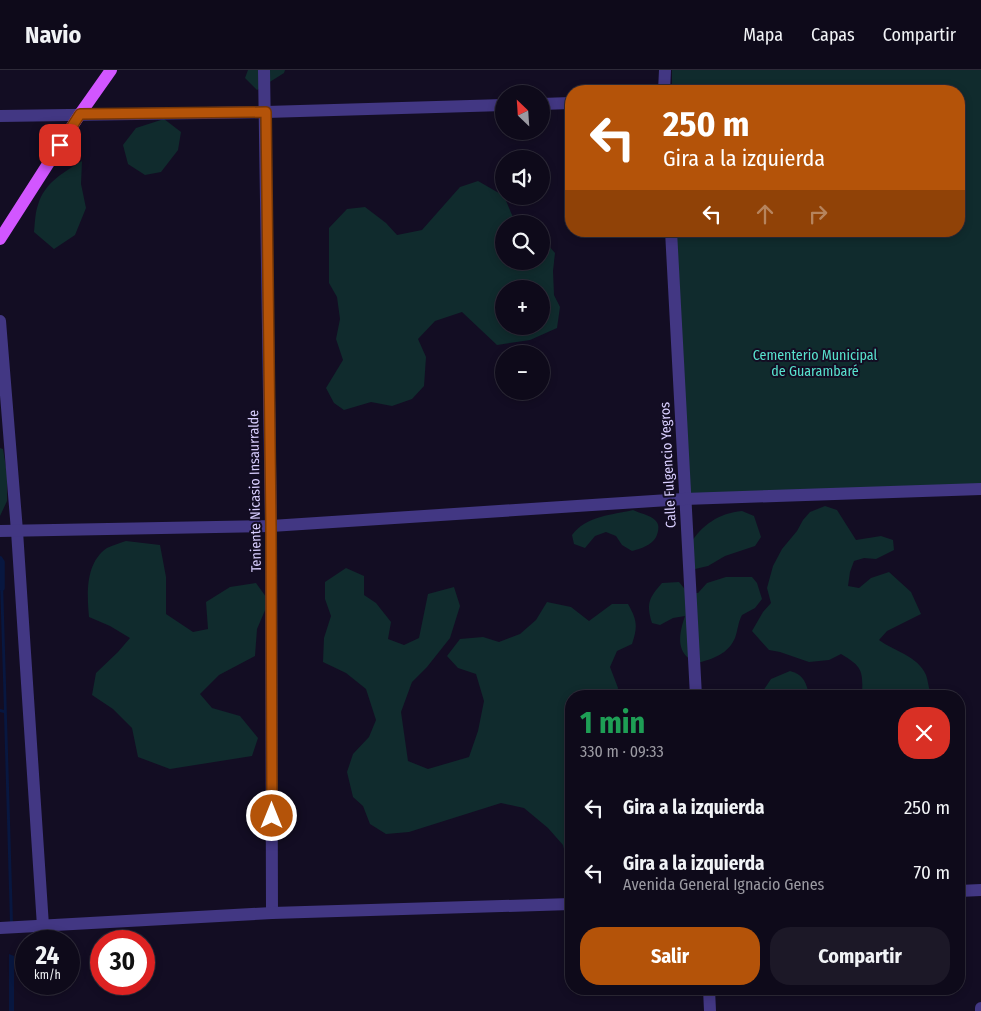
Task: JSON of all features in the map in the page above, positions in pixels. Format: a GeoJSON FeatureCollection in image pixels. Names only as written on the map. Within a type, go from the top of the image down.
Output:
{"type":"FeatureCollection","features":[{"type":"Feature","properties":{"kind":"main road"},"geometry":{"type":"LineString","coordinates":[[0,239],[80,114],[111,70]]}},
{"type":"Feature","properties":{"kind":"street","name":"Teniente Nicasio Insaurralde"},"geometry":{"type":"LineString","coordinates":[[264,70],[271,526],[272,913]]}},
{"type":"Feature","properties":{"kind":"street"},"geometry":{"type":"LineString","coordinates":[[664,85],[665,70]]}},
{"type":"Feature","properties":{"kind":"street"},"geometry":{"type":"LineString","coordinates":[[550,104],[565,103]]}},
{"type":"Feature","properties":{"kind":"street"},"geometry":{"type":"LineString","coordinates":[[0,116],[266,112],[495,105]]}},
{"type":"Feature","properties":{"kind":"street","name":"Calle Fulgencio Yegros"},"geometry":{"type":"LineString","coordinates":[[671,237],[696,690]]}},
{"type":"Feature","properties":{"kind":"street"},"geometry":{"type":"LineString","coordinates":[[0,321],[17,531],[44,926]]}},
{"type":"Feature","properties":{"kind":"street"},"geometry":{"type":"LineString","coordinates":[[0,531],[271,526],[684,499],[981,489]]}},
{"type":"Feature","properties":{"kind":"street"},"geometry":{"type":"LineString","coordinates":[[965,891],[981,890]]}},
{"type":"Feature","properties":{"kind":"street"},"geometry":{"type":"LineString","coordinates":[[0,928],[272,913],[565,904]]}},
{"type":"Feature","properties":{"kind":"street"},"geometry":{"type":"LineString","coordinates":[[709,995],[710,1011]]}},
{"type":"Feature","properties":{"kind":"green space"},"geometry":{"type":"Polygon","coordinates":[[[248,70],[285,70],[284,73],[257,90],[245,78],[248,70]]]}},
{"type":"Feature","properties":{"kind":"green space","name":"Cementerio Municipal de Guarambaré"},"geometry":{"type":"Polygon","coordinates":[[[672,70],[981,70],[981,489],[684,499],[676,237],[965,237],[965,85],[672,85],[672,70]]]}},
{"type":"Feature","properties":{"kind":"green space"},"geometry":{"type":"Polygon","coordinates":[[[164,119],[181,132],[178,150],[161,172],[145,175],[128,164],[123,145],[136,128],[164,119]]]}},
{"type":"Feature","properties":{"kind":"green space"},"geometry":{"type":"Polygon","coordinates":[[[82,161],[81,184],[86,208],[75,235],[54,249],[34,232],[37,208],[41,197],[50,184],[82,161]]]}},
{"type":"Feature","properties":{"kind":"green space"},"geometry":{"type":"Polygon","coordinates":[[[478,181],[495,191],[495,205],[508,205],[512,215],[495,215],[495,270],[550,270],[550,247],[555,253],[553,271],[554,295],[560,307],[557,328],[550,331],[550,280],[495,280],[495,335],[541,335],[530,340],[497,345],[462,312],[435,321],[418,339],[426,357],[424,386],[412,399],[392,406],[371,402],[344,410],[334,403],[326,388],[343,360],[336,339],[340,319],[337,297],[329,283],[329,228],[347,209],[365,207],[386,223],[397,235],[422,230],[460,187],[478,181]]]}},
{"type":"Feature","properties":{"kind":"green space"},"geometry":{"type":"Polygon","coordinates":[[[0,448],[3,449],[7,473],[7,501],[0,516],[0,448]]]}},
{"type":"Feature","properties":{"kind":"green space"},"geometry":{"type":"Polygon","coordinates":[[[825,506],[837,510],[856,540],[881,536],[893,540],[894,550],[876,559],[864,558],[854,561],[848,586],[859,588],[871,578],[889,572],[911,592],[921,614],[887,631],[879,640],[912,658],[926,675],[930,690],[862,690],[862,675],[858,666],[841,654],[829,660],[809,662],[769,650],[752,631],[763,612],[771,603],[767,588],[773,566],[782,549],[810,512],[825,506]]]}},
{"type":"Feature","properties":{"kind":"green space"},"geometry":{"type":"Polygon","coordinates":[[[633,510],[650,517],[658,523],[657,535],[648,545],[632,551],[622,545],[616,536],[606,532],[595,536],[585,548],[574,544],[572,535],[584,524],[600,517],[633,510]]]}},
{"type":"Feature","properties":{"kind":"green space"},"geometry":{"type":"Polygon","coordinates":[[[742,511],[754,516],[761,537],[755,546],[725,556],[708,566],[695,569],[690,544],[695,537],[719,517],[742,511]]]}},
{"type":"Feature","properties":{"kind":"green space"},"geometry":{"type":"Polygon","coordinates":[[[126,541],[160,545],[166,577],[166,614],[193,632],[208,629],[206,602],[230,587],[256,583],[269,601],[257,629],[255,656],[219,675],[200,694],[212,708],[240,716],[258,738],[252,756],[170,769],[138,757],[132,728],[113,709],[92,695],[96,673],[130,638],[110,626],[89,617],[89,579],[91,570],[100,554],[107,548],[126,541]]]}},
{"type":"Feature","properties":{"kind":"green space"},"geometry":{"type":"Polygon","coordinates":[[[346,568],[364,576],[364,595],[376,603],[391,622],[388,639],[404,645],[419,638],[428,594],[454,587],[460,606],[450,638],[427,667],[412,682],[401,712],[408,761],[428,769],[469,757],[478,731],[484,701],[476,674],[458,668],[447,656],[460,639],[483,637],[499,642],[520,634],[536,620],[547,602],[571,607],[589,621],[612,604],[628,604],[636,623],[635,632],[632,644],[617,651],[610,667],[618,690],[565,690],[565,853],[563,845],[548,828],[524,808],[501,803],[409,832],[386,834],[370,824],[363,806],[353,797],[347,772],[353,754],[369,737],[376,720],[366,689],[346,673],[323,662],[324,638],[331,616],[325,599],[325,582],[346,568]]]}},
{"type":"Feature","properties":{"kind":"green space"},"geometry":{"type":"Polygon","coordinates":[[[726,577],[752,577],[757,583],[762,599],[755,608],[742,615],[735,638],[724,652],[714,658],[697,663],[686,656],[681,647],[681,631],[685,616],[673,618],[660,625],[652,623],[649,610],[650,601],[662,583],[679,582],[688,593],[698,593],[707,583],[726,577]]]}},
{"type":"Feature","properties":{"kind":"green space"},"geometry":{"type":"Polygon","coordinates":[[[790,671],[802,678],[808,690],[764,690],[771,679],[790,671]]]}},
{"type":"Feature","properties":{"kind":"water"},"geometry":{"type":"Polygon","coordinates":[[[0,581],[3,582],[13,924],[10,924],[4,713],[0,712],[0,709],[4,710],[0,581]]]}},
{"type":"Feature","properties":{"kind":"water"},"geometry":{"type":"Polygon","coordinates":[[[9,954],[14,956],[14,1011],[9,1011],[9,954]]]}},
{"type":"Feature","properties":{"kind":"waterway"},"geometry":{"type":"LineString","coordinates":[[0,559],[2,562],[2,588]]}},
{"type":"Feature","properties":{"kind":"route"},"geometry":{"type":"LineString","coordinates":[[60,145],[80,114],[266,112],[272,816]]}}]}
